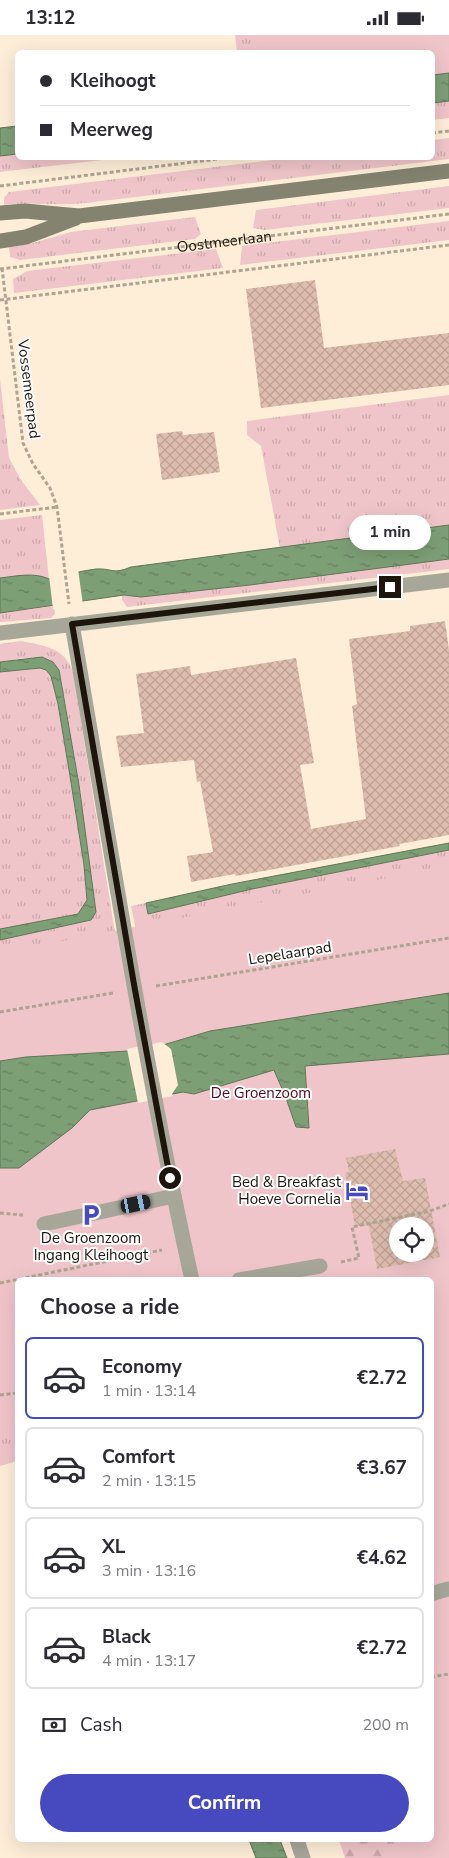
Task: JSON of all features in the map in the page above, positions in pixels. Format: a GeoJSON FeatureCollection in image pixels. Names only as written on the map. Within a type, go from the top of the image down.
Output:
{"type":"FeatureCollection","features":[{"type":"Feature","properties":{"kind":"street"},"geometry":{"type":"LineString","coordinates":[[0,213],[24,211],[79,216],[449,171]]}},
{"type":"Feature","properties":{"kind":"street"},"geometry":{"type":"LineString","coordinates":[[0,241],[26,237],[79,216]]}},
{"type":"Feature","properties":{"kind":"street"},"geometry":{"type":"LineString","coordinates":[[0,633],[71,618],[449,580]]}},
{"type":"Feature","properties":{"kind":"street"},"geometry":{"type":"LineString","coordinates":[[71,618],[135,990],[191,1277]]}},
{"type":"Feature","properties":{"kind":"street"},"geometry":{"type":"LineString","coordinates":[[44,1224],[174,1196]]}},
{"type":"Feature","properties":{"kind":"street"},"geometry":{"type":"LineString","coordinates":[[256,1277],[320,1266]]}},
{"type":"Feature","properties":{"kind":"street"},"geometry":{"type":"LineString","coordinates":[[434,1592],[448,1589]]}},
{"type":"Feature","properties":{"kind":"street"},"geometry":{"type":"LineString","coordinates":[[298,1842],[303,1858]]}},
{"type":"Feature","properties":{"kind":"path"},"geometry":{"type":"LineString","coordinates":[[435,133],[449,131]]}},
{"type":"Feature","properties":{"kind":"path"},"geometry":{"type":"LineString","coordinates":[[0,186],[210,160]]}},
{"type":"Feature","properties":{"kind":"path","name":"Oostmeerlaan"},"geometry":{"type":"LineString","coordinates":[[1,269],[449,214]]}},
{"type":"Feature","properties":{"kind":"path","name":"Oostmeerlaan"},"geometry":{"type":"LineString","coordinates":[[0,300],[449,245]]}},
{"type":"Feature","properties":{"kind":"path","name":"Vossemeerpad"},"geometry":{"type":"LineString","coordinates":[[1,260],[23,443],[33,465],[50,488],[57,507],[71,618]]}},
{"type":"Feature","properties":{"kind":"path"},"geometry":{"type":"LineString","coordinates":[[0,514],[57,507]]}},
{"type":"Feature","properties":{"kind":"path","name":"Lepelaarpad"},"geometry":{"type":"LineString","coordinates":[[0,1012],[449,938]]}},
{"type":"Feature","properties":{"kind":"path"},"geometry":{"type":"LineString","coordinates":[[320,1266],[359,1259],[352,1227],[430,1211],[449,1205]]}},
{"type":"Feature","properties":{"kind":"path"},"geometry":{"type":"LineString","coordinates":[[29,1277],[184,1245]]}},
{"type":"Feature","properties":{"kind":"path"},"geometry":{"type":"LineString","coordinates":[[0,1283],[15,1280]]}},
{"type":"Feature","properties":{"kind":"path"},"geometry":{"type":"LineString","coordinates":[[0,1395],[15,1393]]}},
{"type":"Feature","properties":{"kind":"path"},"geometry":{"type":"LineString","coordinates":[[434,1676],[449,1674]]}},
{"type":"Feature","properties":{"kind":"green space"},"geometry":{"type":"Polygon","coordinates":[[[235,35],[449,35],[449,73],[435,75],[435,50],[237,50],[235,35]]]}},
{"type":"Feature","properties":{"kind":"green space"},"geometry":{"type":"Polygon","coordinates":[[[256,35],[449,35],[449,57],[435,59],[435,50],[258,50],[256,35]]]}},
{"type":"Feature","properties":{"kind":"green space"},"geometry":{"type":"Polygon","coordinates":[[[449,101],[449,118],[435,120],[435,103],[449,101]]]}},
{"type":"Feature","properties":{"kind":"green space"},"geometry":{"type":"Polygon","coordinates":[[[449,138],[449,159],[86,203],[4,205],[4,198],[9,192],[273,160],[435,160],[435,140],[449,138]]]}},
{"type":"Feature","properties":{"kind":"green space"},"geometry":{"type":"Polygon","coordinates":[[[15,154],[15,160],[102,160],[0,172],[0,156],[15,154]]]}},
{"type":"Feature","properties":{"kind":"green space"},"geometry":{"type":"Polygon","coordinates":[[[449,186],[449,208],[265,230],[253,228],[256,210],[449,186]]]}},
{"type":"Feature","properties":{"kind":"green space"},"geometry":{"type":"Polygon","coordinates":[[[195,217],[201,234],[195,239],[20,260],[10,257],[9,247],[29,244],[71,232],[195,217]]]}},
{"type":"Feature","properties":{"kind":"green space"},"geometry":{"type":"Polygon","coordinates":[[[449,221],[449,240],[240,265],[242,246],[449,221]]]}},
{"type":"Feature","properties":{"kind":"green space"},"geometry":{"type":"Polygon","coordinates":[[[216,249],[223,268],[14,293],[13,279],[27,271],[216,249]]]}},
{"type":"Feature","properties":{"kind":"green space"},"geometry":{"type":"Polygon","coordinates":[[[0,379],[9,458],[21,480],[40,505],[0,510],[0,379]]]}},
{"type":"Feature","properties":{"kind":"green space"},"geometry":{"type":"Polygon","coordinates":[[[449,395],[449,525],[280,548],[261,446],[247,435],[247,421],[449,395]]]}},
{"type":"Feature","properties":{"kind":"green space"},"geometry":{"type":"Polygon","coordinates":[[[42,515],[49,579],[33,575],[0,578],[0,520],[42,515]]]}},
{"type":"Feature","properties":{"kind":"green space"},"geometry":{"type":"Polygon","coordinates":[[[449,559],[449,569],[127,607],[122,600],[124,595],[141,597],[250,585],[449,559]]]}},
{"type":"Feature","properties":{"kind":"green space"},"geometry":{"type":"Polygon","coordinates":[[[54,606],[55,614],[51,618],[0,622],[0,613],[54,606]]]}},
{"type":"Feature","properties":{"kind":"green space"},"geometry":{"type":"Polygon","coordinates":[[[21,641],[42,645],[55,650],[66,659],[73,672],[122,976],[0,1004],[0,940],[91,920],[79,785],[59,670],[54,664],[40,658],[24,658],[0,662],[0,644],[21,641]]]}},
{"type":"Feature","properties":{"kind":"green space"},"geometry":{"type":"Polygon","coordinates":[[[40,668],[46,670],[51,676],[58,704],[84,865],[87,900],[78,914],[0,929],[0,672],[40,668]]]}},
{"type":"Feature","properties":{"kind":"green space"},"geometry":{"type":"Polygon","coordinates":[[[449,850],[449,931],[144,971],[131,906],[146,903],[149,914],[252,889],[449,850]]]}},
{"type":"Feature","properties":{"kind":"green space","name":"De Groenzoom"},"geometry":{"type":"Polygon","coordinates":[[[449,866],[449,1858],[402,1858],[393,1842],[434,1842],[434,1277],[15,1277],[15,1419],[0,1422],[0,953],[449,866]]]}},
{"type":"Feature","properties":{"kind":"green space"},"geometry":{"type":"Polygon","coordinates":[[[15,1288],[15,1462],[0,1466],[0,1292],[15,1288]]]}},
{"type":"Feature","properties":{"kind":"green space"},"geometry":{"type":"Polygon","coordinates":[[[340,1842],[434,1842],[449,1853],[429,1858],[345,1858],[340,1842]]]}},
{"type":"Feature","properties":{"kind":"water"},"geometry":{"type":"Polygon","coordinates":[[[449,73],[449,101],[435,103],[435,75],[449,73]]]}},
{"type":"Feature","properties":{"kind":"water"},"geometry":{"type":"Polygon","coordinates":[[[15,126],[15,154],[0,156],[0,128],[15,126]]]}},
{"type":"Feature","properties":{"kind":"water"},"geometry":{"type":"Polygon","coordinates":[[[449,525],[449,559],[250,585],[141,597],[124,595],[0,613],[0,578],[31,575],[49,579],[96,569],[120,571],[131,567],[449,525]]]}},
{"type":"Feature","properties":{"kind":"water"},"geometry":{"type":"Polygon","coordinates":[[[42,657],[53,662],[59,670],[79,785],[96,912],[91,920],[0,940],[0,929],[78,914],[87,900],[84,865],[70,776],[58,704],[51,676],[46,670],[40,668],[0,672],[0,662],[42,657]]]}},
{"type":"Feature","properties":{"kind":"water"},"geometry":{"type":"Polygon","coordinates":[[[449,843],[449,850],[252,889],[148,914],[146,903],[232,884],[449,843]]]}},
{"type":"Feature","properties":{"kind":"water"},"geometry":{"type":"Polygon","coordinates":[[[449,993],[449,1054],[305,1066],[309,1128],[296,1127],[274,1070],[194,1094],[183,1092],[90,1110],[72,1128],[19,1168],[0,1168],[0,1061],[26,1057],[128,1051],[163,1045],[210,1031],[449,993]]]}},
{"type":"Feature","properties":{"kind":"water"},"geometry":{"type":"Polygon","coordinates":[[[250,1842],[281,1842],[287,1858],[256,1858],[250,1842]]]}},
{"type":"Feature","properties":{"kind":"pier"},"geometry":{"type":"Polygon","coordinates":[[[78,569],[83,605],[53,609],[49,576],[78,569]]]}},
{"type":"Feature","properties":{"kind":"pier"},"geometry":{"type":"Polygon","coordinates":[[[162,1042],[171,1049],[178,1085],[172,1094],[173,1096],[138,1103],[127,1049],[162,1042]]]}},
{"type":"Feature","properties":{"kind":"building"},"geometry":{"type":"Polygon","coordinates":[[[315,280],[324,348],[449,333],[449,385],[261,408],[246,289],[315,280]]]}},
{"type":"Feature","properties":{"kind":"building"},"geometry":{"type":"Polygon","coordinates":[[[182,431],[183,435],[214,432],[220,472],[162,480],[156,434],[182,431]]]}},
{"type":"Feature","properties":{"kind":"building"},"geometry":{"type":"Polygon","coordinates":[[[445,621],[449,650],[449,835],[399,844],[400,846],[236,876],[235,874],[191,882],[187,856],[213,852],[200,781],[197,782],[194,760],[121,767],[116,736],[144,733],[136,674],[190,666],[191,675],[296,658],[314,763],[300,765],[311,829],[366,819],[352,706],[357,704],[349,639],[410,631],[410,626],[445,621]]]}},
{"type":"Feature","properties":{"kind":"building"},"geometry":{"type":"Polygon","coordinates":[[[395,1149],[403,1181],[425,1178],[432,1217],[389,1217],[389,1262],[414,1262],[377,1269],[369,1226],[355,1226],[345,1173],[349,1172],[346,1158],[395,1149]]]}},
{"type":"Feature","properties":{"kind":"building"},"geometry":{"type":"Polygon","coordinates":[[[434,1225],[440,1257],[434,1258],[434,1225]]]}},
{"type":"Feature","properties":{"kind":"place","name":"Bed & Breakfast Hoeve Cornelia"},"geometry":{"type":"Point","coordinates":[357,1191]}},
{"type":"Feature","properties":{"kind":"place","name":"De Groenzoom Ingang Kleihoogt"},"geometry":{"type":"Point","coordinates":[91,1215]}},
{"type":"Feature","properties":{"kind":"route"},"geometry":{"type":"LineString","coordinates":[[170,1178],[135,990],[72,624],[390,587]]}}]}
